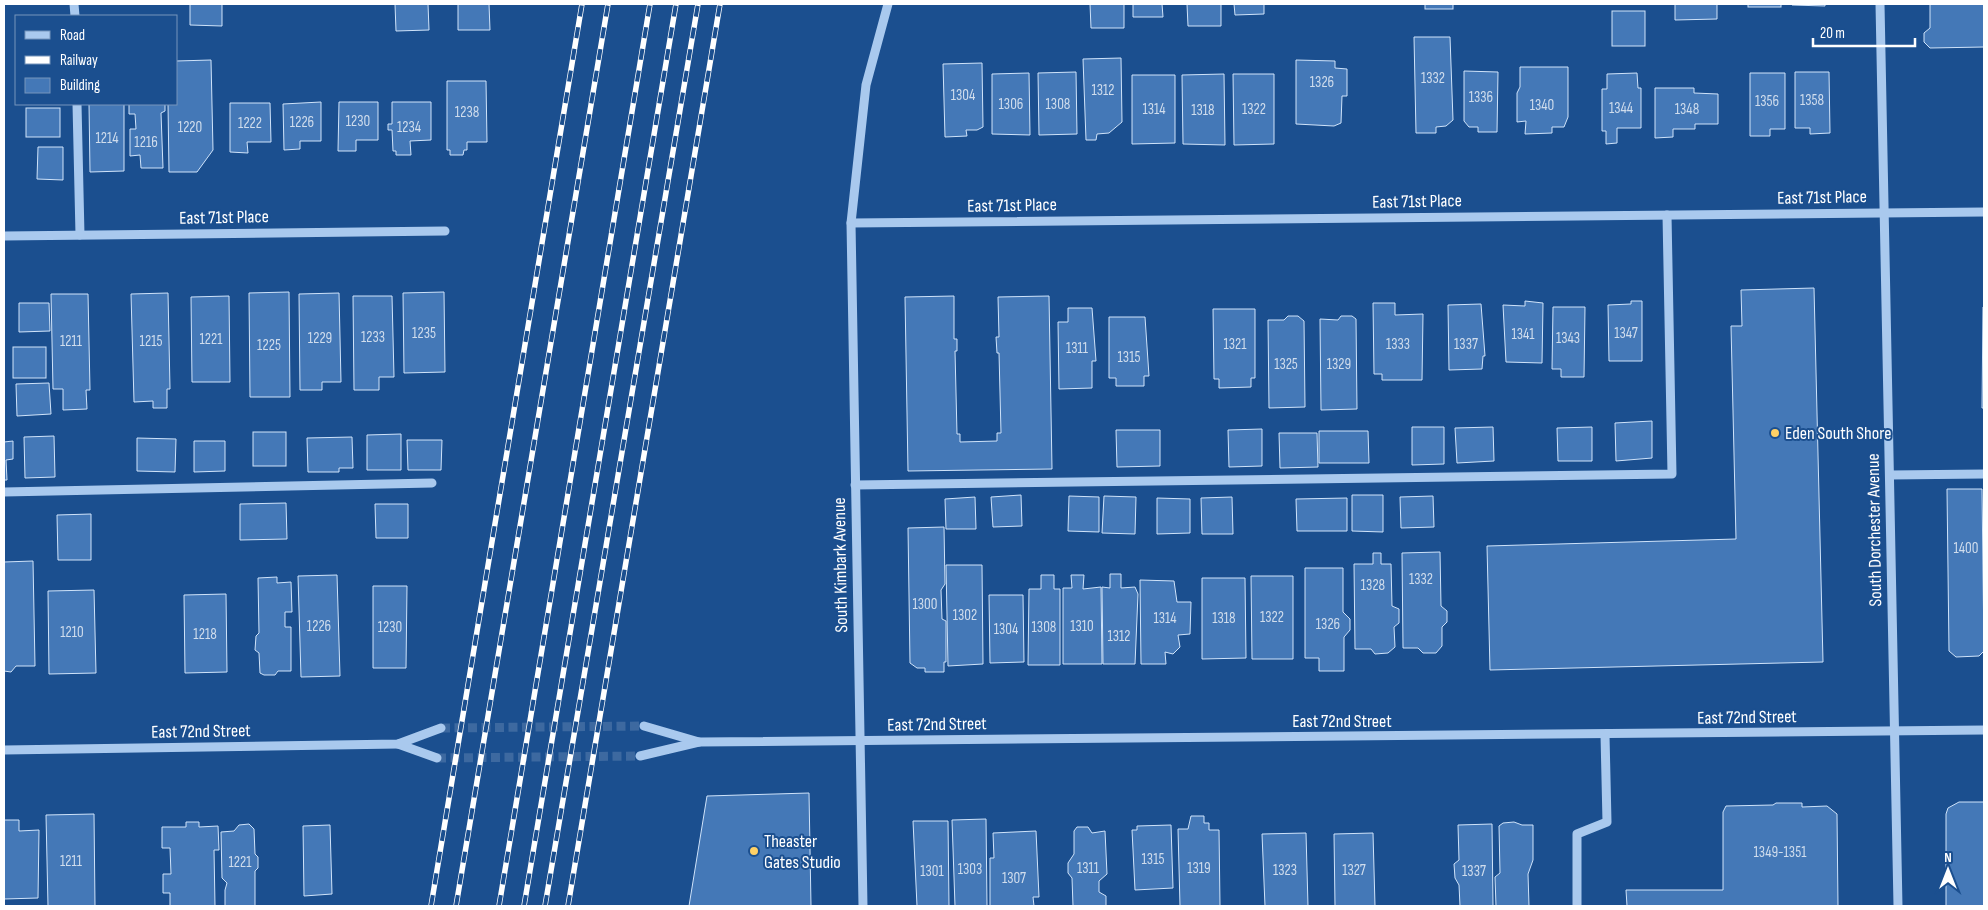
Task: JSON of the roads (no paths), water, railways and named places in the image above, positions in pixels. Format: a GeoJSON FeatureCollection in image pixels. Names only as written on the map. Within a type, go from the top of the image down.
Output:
{"type":"FeatureCollection","features":[{"type":"Feature","properties":{"kind":"street","name":"South Kimbark Avenue"},"geometry":{"type":"LineString","coordinates":[[863,906],[851,223],[866,85],[888,4]]}},
{"type":"Feature","properties":{"kind":"street","name":"South Dorchester Avenue"},"geometry":{"type":"LineString","coordinates":[[1880,4],[1898,906]]}},
{"type":"Feature","properties":{"kind":"street"},"geometry":{"type":"LineString","coordinates":[[77,105],[80,235]]}},
{"type":"Feature","properties":{"kind":"street","name":"East 71st Place"},"geometry":{"type":"LineString","coordinates":[[851,223],[1984,212]]}},
{"type":"Feature","properties":{"kind":"street"},"geometry":{"type":"LineString","coordinates":[[855,486],[1672,474],[1668,215]]}},
{"type":"Feature","properties":{"kind":"street","name":"East 71st Place"},"geometry":{"type":"LineString","coordinates":[[4,236],[445,231]]}},
{"type":"Feature","properties":{"kind":"street"},"geometry":{"type":"LineString","coordinates":[[1890,475],[1984,474]]}},
{"type":"Feature","properties":{"kind":"street"},"geometry":{"type":"LineString","coordinates":[[4,492],[432,483]]}},
{"type":"Feature","properties":{"kind":"street","name":"East 72nd Street"},"geometry":{"type":"LineString","coordinates":[[644,726],[699,742]]}},
{"type":"Feature","properties":{"kind":"street","name":"East 72nd Street"},"geometry":{"type":"LineString","coordinates":[[4,750],[398,744],[441,728]]}},
{"type":"Feature","properties":{"kind":"street","name":"East 72nd Street"},"geometry":{"type":"LineString","coordinates":[[640,756],[699,742],[1984,730]]}},
{"type":"Feature","properties":{"kind":"street"},"geometry":{"type":"LineString","coordinates":[[1577,906],[1577,834],[1607,822],[1605,735]]}},
{"type":"Feature","properties":{"kind":"street","name":"East 72nd Street"},"geometry":{"type":"LineString","coordinates":[[398,744],[437,758]]}},
{"type":"Feature","properties":{"kind":"tunnel"},"geometry":{"type":"LineString","coordinates":[[441,728],[644,726]]}},
{"type":"Feature","properties":{"kind":"tunnel"},"geometry":{"type":"LineString","coordinates":[[437,758],[640,756]]}},
{"type":"Feature","properties":{"kind":"railway"},"geometry":{"type":"LineString","coordinates":[[431,906],[582,4]]}},
{"type":"Feature","properties":{"kind":"railway"},"geometry":{"type":"LineString","coordinates":[[456,906],[608,4]]}},
{"type":"Feature","properties":{"kind":"railway"},"geometry":{"type":"LineString","coordinates":[[499,906],[650,4]]}},
{"type":"Feature","properties":{"kind":"railway"},"geometry":{"type":"LineString","coordinates":[[524,906],[676,4]]}},
{"type":"Feature","properties":{"kind":"railway"},"geometry":{"type":"LineString","coordinates":[[545,906],[698,4]]}},
{"type":"Feature","properties":{"kind":"railway"},"geometry":{"type":"LineString","coordinates":[[568,906],[720,4]]}},
{"type":"Feature","properties":{"kind":"place","name":"Eden South Shore"},"geometry":{"type":"Point","coordinates":[1775,433]}},
{"type":"Feature","properties":{"kind":"place","name":"Theaster Gates Studio"},"geometry":{"type":"Point","coordinates":[754,851]}}]}
